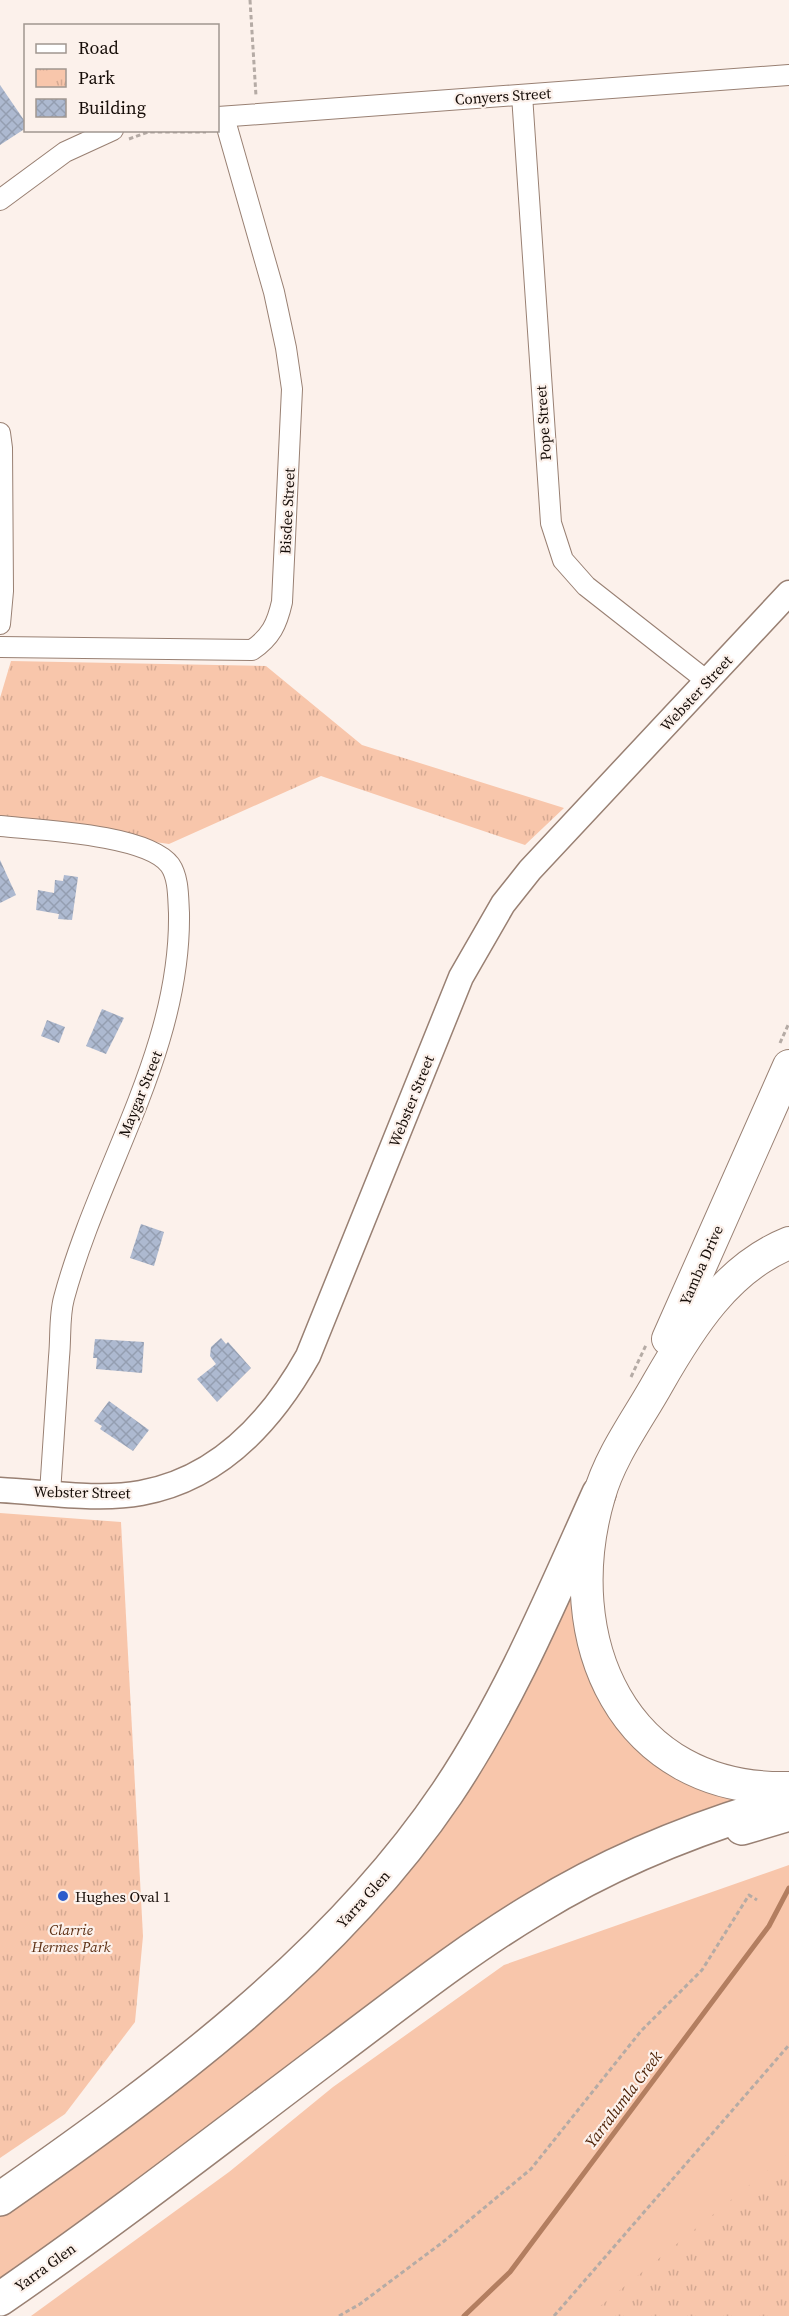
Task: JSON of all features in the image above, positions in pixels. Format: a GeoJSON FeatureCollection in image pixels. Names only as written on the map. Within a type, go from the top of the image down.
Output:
{"type":"FeatureCollection","features":[{"type":"Feature","properties":{"kind":"highway","name":"Yarra Glen"},"geometry":{"type":"LineString","coordinates":[[0,2199],[134,2101],[260,2000],[320,1946],[375,1887],[422,1829],[481,1738],[521,1664],[599,1492]]}},
{"type":"Feature","properties":{"kind":"highway","name":"Yarra Glen"},"geometry":{"type":"LineString","coordinates":[[0,2299],[488,1939],[567,1890],[659,1845],[776,1804]]}},
{"type":"Feature","properties":{"kind":"main road","name":"Yamba Drive"},"geometry":{"type":"LineString","coordinates":[[613,1463],[789,1066]]}},
{"type":"Feature","properties":{"kind":"main road"},"geometry":{"type":"LineString","coordinates":[[776,1804],[680,1761],[649,1738],[615,1697],[594,1652],[585,1595],[586,1558],[599,1492],[613,1463],[697,1320],[739,1274],[789,1243]]}},
{"type":"Feature","properties":{"kind":"street","name":"Conyers Street"},"geometry":{"type":"LineString","coordinates":[[221,117],[789,75]]}},
{"type":"Feature","properties":{"kind":"street","name":"Pope Street"},"geometry":{"type":"LineString","coordinates":[[522,95],[551,523],[563,560],[586,586],[707,681]]}},
{"type":"Feature","properties":{"kind":"street","name":"Bisdee Street"},"geometry":{"type":"LineString","coordinates":[[0,647],[252,650],[266,640],[277,623],[282,602],[292,389],[274,292],[221,117]]}},
{"type":"Feature","properties":{"kind":"street"},"geometry":{"type":"LineString","coordinates":[[0,200],[65,152],[109,132]]}},
{"type":"Feature","properties":{"kind":"street"},"geometry":{"type":"LineString","coordinates":[[0,433],[3,591],[0,624]]}},
{"type":"Feature","properties":{"kind":"street","name":"Webster Street"},"geometry":{"type":"LineString","coordinates":[[0,1490],[50,1493],[141,1493],[174,1484],[216,1463],[235,1450],[264,1423],[288,1392],[308,1356],[460,977],[503,903],[530,870],[789,593]]}},
{"type":"Feature","properties":{"kind":"street","name":"Maygar Street"},"geometry":{"type":"LineString","coordinates":[[0,826],[118,840],[149,849],[170,865],[178,889],[179,945],[172,1000],[160,1045],[89,1222],[63,1300],[50,1493]]}},
{"type":"Feature","properties":{"kind":"path"},"geometry":{"type":"LineString","coordinates":[[250,0],[257,114]]}},
{"type":"Feature","properties":{"kind":"path"},"geometry":{"type":"LineString","coordinates":[[339,2316],[360,2304],[443,2242],[531,2169],[634,2039],[702,1970],[749,1894],[757,1900]]}},
{"type":"Feature","properties":{"kind":"path"},"geometry":{"type":"LineString","coordinates":[[554,2316],[789,2045]]}},
{"type":"Feature","properties":{"kind":"green space"},"geometry":{"type":"Polygon","coordinates":[[[11,661],[266,666],[362,745],[564,808],[525,845],[321,776],[169,844],[0,820],[0,698],[11,661]]]}},
{"type":"Feature","properties":{"kind":"green space","name":"Clarrie Hermes Park"},"geometry":{"type":"Polygon","coordinates":[[[0,1513],[121,1522],[143,1936],[135,2022],[65,2114],[0,2158],[0,1513]]]}},
{"type":"Feature","properties":{"kind":"green space"},"geometry":{"type":"Polygon","coordinates":[[[579,1566],[604,1686],[748,1799],[673,1830],[0,2289],[0,2212],[307,1973],[579,1566]]]}},
{"type":"Feature","properties":{"kind":"green space"},"geometry":{"type":"Polygon","coordinates":[[[789,1865],[789,2316],[31,2316],[229,2172],[333,2087],[504,1965],[789,1865]]]}},
{"type":"Feature","properties":{"kind":"green space"},"geometry":{"type":"Polygon","coordinates":[[[789,2153],[789,2316],[588,2316],[789,2153]]]}},
{"type":"Feature","properties":{"kind":"building"},"geometry":{"type":"Polygon","coordinates":[[[0,85],[24,120],[24,129],[0,145],[0,85]]]}},
{"type":"Feature","properties":{"kind":"building"},"geometry":{"type":"Polygon","coordinates":[[[0,860],[16,895],[0,903],[0,860]]]}},
{"type":"Feature","properties":{"kind":"building"},"geometry":{"type":"Polygon","coordinates":[[[64,875],[78,877],[72,920],[58,919],[59,914],[36,910],[38,890],[54,893],[55,880],[63,881],[64,875]]]}},
{"type":"Feature","properties":{"kind":"building"},"geometry":{"type":"Polygon","coordinates":[[[102,1009],[124,1018],[106,1054],[86,1046],[102,1009]]]}},
{"type":"Feature","properties":{"kind":"building"},"geometry":{"type":"Polygon","coordinates":[[[47,1020],[65,1027],[59,1043],[41,1036],[47,1020]]]}},
{"type":"Feature","properties":{"kind":"building"},"geometry":{"type":"Polygon","coordinates":[[[141,1224],[164,1232],[154,1266],[130,1258],[141,1224]]]}},
{"type":"Feature","properties":{"kind":"building"},"geometry":{"type":"Polygon","coordinates":[[[221,1338],[226,1344],[228,1342],[251,1368],[217,1402],[197,1379],[216,1364],[210,1356],[211,1347],[221,1338]]]}},
{"type":"Feature","properties":{"kind":"building"},"geometry":{"type":"Polygon","coordinates":[[[95,1339],[144,1342],[142,1373],[96,1369],[97,1358],[93,1358],[95,1339]]]}},
{"type":"Feature","properties":{"kind":"building"},"geometry":{"type":"Polygon","coordinates":[[[109,1401],[149,1430],[133,1451],[100,1429],[102,1426],[94,1421],[109,1401]]]}},
{"type":"Feature","properties":{"kind":"waterway","name":"Yarralumla Creek"},"geometry":{"type":"LineString","coordinates":[[464,2316],[510,2272],[769,1926],[789,1888]]}},
{"type":"Feature","properties":{"kind":"place","name":"Hughes Oval 1"},"geometry":{"type":"Point","coordinates":[63,1896]}}]}
